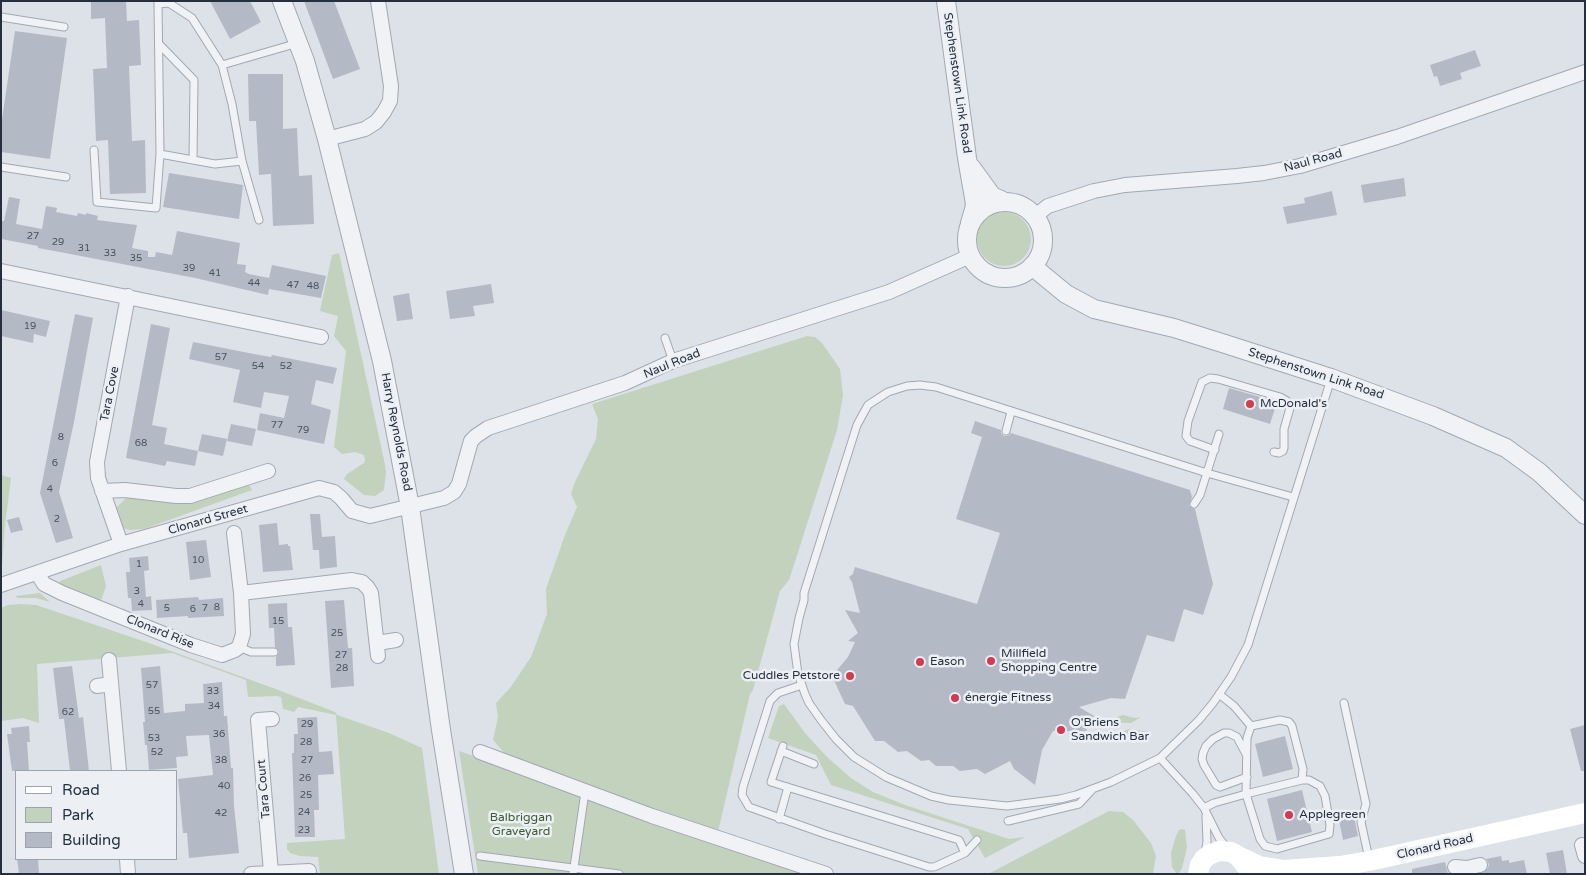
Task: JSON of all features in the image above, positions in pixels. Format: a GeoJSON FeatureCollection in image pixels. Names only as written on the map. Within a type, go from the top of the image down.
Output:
{"type":"FeatureCollection","features":[{"type":"Feature","properties":{"kind":"main road","name":"Clonard Road"},"geometry":{"type":"LineString","coordinates":[[1234,854],[1250,863],[1279,872],[1370,861],[1585,813]]}},
{"type":"Feature","properties":{"kind":"main road"},"geometry":{"type":"LineString","coordinates":[[1199,868],[1215,852],[1234,854],[1246,866],[1248,874]]}},
{"type":"Feature","properties":{"kind":"street","name":"Harry Reynolds Road"},"geometry":{"type":"LineString","coordinates":[[282,1],[299,43],[327,138],[382,361],[410,507],[441,730],[464,874]]}},
{"type":"Feature","properties":{"kind":"street"},"geometry":{"type":"LineString","coordinates":[[327,138],[370,126],[376,122],[390,101],[391,86],[378,1]]}},
{"type":"Feature","properties":{"kind":"street","name":"Stephenstown Link Road"},"geometry":{"type":"LineString","coordinates":[[946,1],[974,206],[970,224]]}},
{"type":"Feature","properties":{"kind":"street","name":"Naul Road"},"geometry":{"type":"LineString","coordinates":[[1035,216],[1048,206],[1094,191],[1125,184],[1237,176],[1300,166],[1406,134],[1585,72]]}},
{"type":"Feature","properties":{"kind":"street","name":"Stephenstown Link Road"},"geometry":{"type":"LineString","coordinates":[[969,165],[992,196],[1003,201]]}},
{"type":"Feature","properties":{"kind":"street"},"geometry":{"type":"LineString","coordinates":[[1003,201],[1021,205],[1035,216],[1043,233],[1043,242],[1038,259],[1032,266],[1024,273],[1004,278],[994,276],[976,265],[970,256],[967,240],[970,224],[975,215],[983,208],[1003,201]]}},
{"type":"Feature","properties":{"kind":"street","name":"Naul Road"},"geometry":{"type":"LineString","coordinates":[[410,507],[444,498],[454,492],[459,484],[471,441],[482,431],[625,383],[673,361],[889,292],[970,256]]}},
{"type":"Feature","properties":{"kind":"street","name":"Stephenstown Link Road"},"geometry":{"type":"LineString","coordinates":[[1032,266],[1066,294],[1094,308],[1174,328],[1331,378],[1434,416],[1506,448],[1539,472],[1585,515]]}},
{"type":"Feature","properties":{"kind":"street"},"geometry":{"type":"LineString","coordinates":[[1,271],[322,337]]}},
{"type":"Feature","properties":{"kind":"street","name":"Tara Cove"},"geometry":{"type":"LineString","coordinates":[[122,544],[98,478],[97,462],[128,296]]}},
{"type":"Feature","properties":{"kind":"street"},"geometry":{"type":"LineString","coordinates":[[102,491],[125,490],[190,496],[268,470]]}},
{"type":"Feature","properties":{"kind":"street","name":"Clonard Street"},"geometry":{"type":"LineString","coordinates":[[1,585],[122,544],[319,488],[334,492],[352,510],[370,516],[410,507]]}},
{"type":"Feature","properties":{"kind":"street"},"geometry":{"type":"LineString","coordinates":[[234,533],[241,593],[243,634],[239,647]]}},
{"type":"Feature","properties":{"kind":"street","name":"Clonard Rise"},"geometry":{"type":"LineString","coordinates":[[37,573],[44,584],[62,593],[191,645],[222,655],[239,647]]}},
{"type":"Feature","properties":{"kind":"street"},"geometry":{"type":"LineString","coordinates":[[241,593],[352,580],[362,582],[371,593],[377,649],[396,640]]}},
{"type":"Feature","properties":{"kind":"street"},"geometry":{"type":"LineString","coordinates":[[109,660],[119,770]]}},
{"type":"Feature","properties":{"kind":"street"},"geometry":{"type":"LineString","coordinates":[[97,686],[111,684]]}},
{"type":"Feature","properties":{"kind":"street","name":"Tara Court"},"geometry":{"type":"LineString","coordinates":[[271,872],[258,720],[272,719]]}},
{"type":"Feature","properties":{"kind":"street"},"geometry":{"type":"LineString","coordinates":[[480,752],[720,840],[826,874]]}},
{"type":"Feature","properties":{"kind":"street"},"geometry":{"type":"LineString","coordinates":[[127,860],[128,874]]}},
{"type":"Feature","properties":{"kind":"street"},"geometry":{"type":"LineString","coordinates":[[251,874],[308,871]]}},
{"type":"Feature","properties":{"kind":"lane"},"geometry":{"type":"LineString","coordinates":[[94,150],[97,202],[156,208],[160,154],[158,3],[169,3],[192,18],[222,65],[232,104],[242,161],[260,220]]}},
{"type":"Feature","properties":{"kind":"lane"},"geometry":{"type":"LineString","coordinates":[[1,17],[64,26]]}},
{"type":"Feature","properties":{"kind":"lane"},"geometry":{"type":"LineString","coordinates":[[222,65],[299,43]]}},
{"type":"Feature","properties":{"kind":"lane"},"geometry":{"type":"LineString","coordinates":[[159,44],[194,80],[193,160]]}},
{"type":"Feature","properties":{"kind":"lane"},"geometry":{"type":"LineString","coordinates":[[160,154],[216,164],[242,161]]}},
{"type":"Feature","properties":{"kind":"lane"},"geometry":{"type":"LineString","coordinates":[[1,167],[66,177]]}},
{"type":"Feature","properties":{"kind":"lane"},"geometry":{"type":"LineString","coordinates":[[665,338],[673,361]]}},
{"type":"Feature","properties":{"kind":"lane"},"geometry":{"type":"LineString","coordinates":[[1215,450],[1190,441],[1186,436],[1188,421],[1202,382],[1210,378],[1280,397],[1286,401],[1290,408],[1284,429],[1284,448],[1279,453],[1274,452]]}},
{"type":"Feature","properties":{"kind":"lane"},"geometry":{"type":"LineString","coordinates":[[1294,497],[1207,473],[936,387],[907,386],[888,392],[868,405],[852,436],[804,593],[794,644],[798,674],[808,703],[836,739],[854,757],[886,777],[931,796],[966,803],[1007,806],[1060,799],[1093,789],[1160,758],[1199,720],[1219,694],[1248,645],[1331,378]]}},
{"type":"Feature","properties":{"kind":"lane"},"geometry":{"type":"LineString","coordinates":[[1006,431],[1011,412]]}},
{"type":"Feature","properties":{"kind":"lane"},"geometry":{"type":"LineString","coordinates":[[1194,504],[1200,495],[1219,434]]}},
{"type":"Feature","properties":{"kind":"lane"},"geometry":{"type":"LineString","coordinates":[[239,647],[250,652],[274,652]]}},
{"type":"Feature","properties":{"kind":"lane"},"geometry":{"type":"LineString","coordinates":[[802,685],[778,693],[770,702],[743,787],[742,795],[749,807],[779,819],[929,867],[934,867],[965,852],[977,840]]}},
{"type":"Feature","properties":{"kind":"lane"},"geometry":{"type":"LineString","coordinates":[[1219,694],[1234,706],[1251,726]]}},
{"type":"Feature","properties":{"kind":"lane"},"geometry":{"type":"LineString","coordinates":[[1344,703],[1366,804],[1361,822],[1370,861]]}},
{"type":"Feature","properties":{"kind":"lane"},"geometry":{"type":"LineString","coordinates":[[1251,726],[1280,720],[1289,722],[1292,726],[1303,769],[1302,780]]}},
{"type":"Feature","properties":{"kind":"lane"},"geometry":{"type":"LineString","coordinates":[[1204,809],[1214,803],[1246,794],[1302,780],[1309,780],[1320,786],[1324,796],[1330,825],[1329,834],[1277,849],[1265,846],[1260,839],[1246,794],[1247,738],[1251,726]]}},
{"type":"Feature","properties":{"kind":"lane"},"geometry":{"type":"LineString","coordinates":[[1247,756],[1237,737],[1229,733],[1224,733],[1214,739],[1206,746],[1202,753],[1204,765],[1220,787],[1247,778]]}},
{"type":"Feature","properties":{"kind":"lane"},"geometry":{"type":"LineString","coordinates":[[814,764],[782,748],[771,782],[959,840],[965,852]]}},
{"type":"Feature","properties":{"kind":"lane"},"geometry":{"type":"LineString","coordinates":[[1160,758],[1193,794],[1204,809],[1219,838],[1234,854]]}},
{"type":"Feature","properties":{"kind":"lane"},"geometry":{"type":"LineString","coordinates":[[779,819],[788,787]]}},
{"type":"Feature","properties":{"kind":"lane"},"geometry":{"type":"LineString","coordinates":[[1008,821],[1079,804],[1093,789]]}},
{"type":"Feature","properties":{"kind":"lane"},"geometry":{"type":"LineString","coordinates":[[574,870],[585,792]]}},
{"type":"Feature","properties":{"kind":"lane"},"geometry":{"type":"LineString","coordinates":[[1199,868],[1207,842],[1204,809]]}},
{"type":"Feature","properties":{"kind":"lane"},"geometry":{"type":"LineString","coordinates":[[480,856],[574,870],[620,874]]}},
{"type":"Feature","properties":{"kind":"green space"},"geometry":{"type":"Polygon","coordinates":[[[1004,212],[1014,214],[1023,220],[1029,229],[1031,239],[1029,249],[1023,258],[1014,264],[1004,266],[994,264],[985,258],[979,249],[977,239],[979,229],[985,220],[994,214],[1004,212]]]}},
{"type":"Feature","properties":{"kind":"green space"},"geometry":{"type":"Polygon","coordinates":[[[339,253],[386,472],[384,490],[375,496],[364,495],[344,479],[347,474],[364,463],[364,455],[355,452],[342,454],[334,447],[346,351],[334,336],[338,316],[320,311],[332,255],[339,253]]]}},
{"type":"Feature","properties":{"kind":"green space"},"geometry":{"type":"Polygon","coordinates":[[[807,336],[815,337],[822,343],[840,369],[843,395],[837,430],[789,580],[780,591],[753,690],[750,694],[718,832],[715,833],[506,755],[493,740],[498,717],[496,703],[510,688],[531,657],[547,614],[546,589],[577,507],[571,494],[596,439],[598,419],[592,404],[807,336]]]}},
{"type":"Feature","properties":{"kind":"green space"},"geometry":{"type":"Polygon","coordinates":[[[1,475],[11,478],[1,579],[1,475]]]}},
{"type":"Feature","properties":{"kind":"green space"},"geometry":{"type":"Polygon","coordinates":[[[248,483],[252,490],[144,529],[130,530],[123,528],[118,523],[117,507],[127,497],[178,503],[199,500],[248,483]]]}},
{"type":"Feature","properties":{"kind":"green space"},"geometry":{"type":"Polygon","coordinates":[[[101,565],[106,586],[101,601],[60,585],[60,581],[101,565]]]}},
{"type":"Feature","properties":{"kind":"green space"},"geometry":{"type":"Polygon","coordinates":[[[40,593],[50,602],[36,598],[17,598],[16,596],[40,593]]]}},
{"type":"Feature","properties":{"kind":"green space"},"geometry":{"type":"Polygon","coordinates":[[[20,604],[36,605],[146,642],[273,688],[335,712],[337,715],[389,733],[422,748],[439,874],[320,874],[318,857],[300,856],[290,853],[287,849],[287,843],[345,839],[336,715],[298,707],[294,712],[283,709],[281,697],[277,696],[248,697],[246,680],[172,653],[37,664],[39,723],[23,718],[1,721],[1,608],[20,604]]]}},
{"type":"Feature","properties":{"kind":"green space"},"geometry":{"type":"Polygon","coordinates":[[[784,704],[805,733],[827,757],[851,778],[873,792],[905,805],[1009,839],[1025,837],[985,858],[968,829],[831,785],[816,755],[768,738],[779,706],[784,704]]]}},
{"type":"Feature","properties":{"kind":"green space"},"geometry":{"type":"Polygon","coordinates":[[[1123,715],[1135,718],[1141,717],[1131,723],[1112,722],[1117,717],[1123,715]]]}},
{"type":"Feature","properties":{"kind":"green space"},"geometry":{"type":"Polygon","coordinates":[[[1129,729],[1148,731],[1137,737],[1125,735],[1117,737],[1120,733],[1129,729]]]}},
{"type":"Feature","properties":{"kind":"green space","name":"Balbriggan Graveyard"},"geometry":{"type":"Polygon","coordinates":[[[459,751],[556,785],[808,874],[478,874],[459,751]]]}},
{"type":"Feature","properties":{"kind":"green space"},"geometry":{"type":"Polygon","coordinates":[[[1109,811],[1123,812],[1133,820],[1151,843],[1156,856],[1153,874],[988,874],[1109,811]]]}},
{"type":"Feature","properties":{"kind":"green space"},"geometry":{"type":"Polygon","coordinates":[[[1179,830],[1185,830],[1187,848],[1182,868],[1179,873],[1176,873],[1172,867],[1171,853],[1176,836],[1179,830]]]}},
{"type":"Feature","properties":{"kind":"building"},"geometry":{"type":"Polygon","coordinates":[[[91,1],[126,1],[127,21],[139,20],[141,65],[129,66],[132,141],[145,140],[146,193],[110,194],[108,140],[96,141],[93,69],[107,68],[105,18],[91,19],[91,1]]]}},
{"type":"Feature","properties":{"kind":"building"},"geometry":{"type":"Polygon","coordinates":[[[210,1],[250,1],[261,22],[230,39],[210,1]]]}},
{"type":"Feature","properties":{"kind":"building"},"geometry":{"type":"Polygon","coordinates":[[[304,1],[334,1],[360,69],[333,79],[304,1]]]}},
{"type":"Feature","properties":{"kind":"building"},"geometry":{"type":"Polygon","coordinates":[[[15,31],[67,38],[50,159],[1,152],[1,126],[15,31]]]}},
{"type":"Feature","properties":{"kind":"building"},"geometry":{"type":"Polygon","coordinates":[[[1475,50],[1481,66],[1460,73],[1462,79],[1440,86],[1437,76],[1434,77],[1430,65],[1475,50]]]}},
{"type":"Feature","properties":{"kind":"building"},"geometry":{"type":"Polygon","coordinates":[[[248,74],[283,74],[283,129],[297,128],[299,176],[312,175],[314,224],[273,226],[271,174],[259,175],[256,121],[249,121],[248,74]]]}},
{"type":"Feature","properties":{"kind":"building"},"geometry":{"type":"Polygon","coordinates":[[[169,173],[243,185],[239,219],[163,207],[169,173]]]}},
{"type":"Feature","properties":{"kind":"building"},"geometry":{"type":"Polygon","coordinates":[[[1404,178],[1406,196],[1364,203],[1361,185],[1404,178]]]}},
{"type":"Feature","properties":{"kind":"building"},"geometry":{"type":"Polygon","coordinates":[[[1332,191],[1337,215],[1287,224],[1283,207],[1305,203],[1304,198],[1332,191]]]}},
{"type":"Feature","properties":{"kind":"building"},"geometry":{"type":"Polygon","coordinates":[[[9,197],[20,199],[16,224],[42,229],[46,206],[57,208],[56,212],[77,216],[78,213],[86,215],[86,213],[98,216],[97,220],[137,225],[132,248],[148,251],[148,257],[155,257],[156,252],[172,255],[177,231],[240,243],[237,264],[246,265],[245,272],[269,278],[272,265],[326,276],[321,298],[269,289],[268,295],[195,278],[38,248],[38,246],[1,239],[1,221],[4,221],[9,197]]]}},
{"type":"Feature","properties":{"kind":"building"},"geometry":{"type":"Polygon","coordinates":[[[491,284],[494,303],[473,306],[475,316],[450,319],[446,291],[491,284]]]}},
{"type":"Feature","properties":{"kind":"building"},"geometry":{"type":"Polygon","coordinates":[[[409,293],[413,319],[397,321],[393,296],[409,293]]]}},
{"type":"Feature","properties":{"kind":"building"},"geometry":{"type":"Polygon","coordinates":[[[1,310],[50,321],[46,337],[34,334],[33,343],[1,336],[1,310]]]}},
{"type":"Feature","properties":{"kind":"building"},"geometry":{"type":"Polygon","coordinates":[[[75,314],[93,318],[59,492],[73,538],[56,543],[40,493],[75,314]]]}},
{"type":"Feature","properties":{"kind":"building"},"geometry":{"type":"Polygon","coordinates":[[[151,324],[170,328],[152,425],[167,428],[164,444],[198,451],[195,466],[167,461],[165,466],[126,458],[151,324]]]}},
{"type":"Feature","properties":{"kind":"building"},"geometry":{"type":"Polygon","coordinates":[[[193,342],[337,368],[333,384],[316,380],[311,404],[331,410],[324,444],[257,430],[260,413],[284,418],[289,396],[264,392],[261,408],[233,402],[240,370],[189,359],[193,342]]]}},
{"type":"Feature","properties":{"kind":"building","name":"McDonald's"},"geometry":{"type":"Polygon","coordinates":[[[1229,388],[1277,402],[1270,424],[1223,409],[1229,388]]]}},
{"type":"Feature","properties":{"kind":"building","name":"Millfield Shopping Centre"},"geometry":{"type":"Polygon","coordinates":[[[975,421],[1001,430],[1004,436],[1008,436],[1011,433],[1190,490],[1192,497],[1189,506],[1195,509],[1213,584],[1203,615],[1184,609],[1174,642],[1147,635],[1125,699],[1111,698],[1079,707],[1094,716],[1086,731],[1053,731],[1042,750],[1035,785],[1014,769],[1010,761],[985,774],[977,769],[960,771],[953,766],[936,766],[929,760],[921,761],[907,751],[898,752],[884,741],[875,741],[853,706],[845,704],[832,676],[848,657],[855,642],[848,641],[858,633],[845,610],[860,613],[849,577],[853,574],[855,567],[977,604],[1000,533],[956,519],[982,437],[971,433],[975,421]]]}},
{"type":"Feature","properties":{"kind":"building"},"geometry":{"type":"Polygon","coordinates":[[[231,424],[256,429],[252,446],[227,441],[231,424]]]}},
{"type":"Feature","properties":{"kind":"building"},"geometry":{"type":"Polygon","coordinates":[[[202,434],[227,439],[223,456],[198,451],[202,434]]]}},
{"type":"Feature","properties":{"kind":"building"},"geometry":{"type":"Polygon","coordinates":[[[310,514],[320,514],[322,537],[335,536],[337,567],[320,569],[319,550],[313,550],[310,514]]]}},
{"type":"Feature","properties":{"kind":"building"},"geometry":{"type":"Polygon","coordinates":[[[19,517],[23,530],[11,533],[7,520],[19,517]]]}},
{"type":"Feature","properties":{"kind":"building"},"geometry":{"type":"Polygon","coordinates":[[[277,523],[279,545],[288,544],[290,546],[293,570],[263,572],[259,525],[277,523]]]}},
{"type":"Feature","properties":{"kind":"building"},"geometry":{"type":"Polygon","coordinates":[[[206,540],[211,577],[190,580],[186,542],[206,540]]]}},
{"type":"Feature","properties":{"kind":"building"},"geometry":{"type":"Polygon","coordinates":[[[148,556],[149,570],[144,571],[146,597],[151,596],[152,610],[132,611],[131,598],[128,598],[126,572],[130,572],[129,558],[148,556]]]}},
{"type":"Feature","properties":{"kind":"building"},"geometry":{"type":"Polygon","coordinates":[[[198,597],[199,600],[223,598],[224,616],[157,618],[156,600],[198,597]]]}},
{"type":"Feature","properties":{"kind":"building"},"geometry":{"type":"Polygon","coordinates":[[[344,600],[348,648],[352,648],[354,686],[331,688],[325,601],[344,600]]]}},
{"type":"Feature","properties":{"kind":"building"},"geometry":{"type":"Polygon","coordinates":[[[287,603],[288,627],[292,627],[295,665],[276,666],[276,657],[279,652],[275,647],[274,628],[269,628],[268,604],[287,603]]]}},
{"type":"Feature","properties":{"kind":"building"},"geometry":{"type":"Polygon","coordinates":[[[72,666],[79,718],[83,717],[89,770],[70,770],[64,719],[59,719],[53,668],[72,666]]]}},
{"type":"Feature","properties":{"kind":"building"},"geometry":{"type":"Polygon","coordinates":[[[160,666],[164,713],[185,711],[185,704],[204,703],[203,684],[222,682],[224,716],[227,716],[231,768],[233,768],[234,806],[239,853],[189,858],[187,833],[183,833],[178,779],[213,775],[209,735],[186,736],[188,756],[176,757],[177,768],[149,770],[143,722],[145,722],[141,668],[160,666]]]}},
{"type":"Feature","properties":{"kind":"building"},"geometry":{"type":"Polygon","coordinates":[[[317,717],[319,752],[332,751],[334,774],[318,775],[319,810],[314,810],[315,837],[295,837],[292,753],[294,753],[294,734],[298,734],[297,718],[317,717]]]}},
{"type":"Feature","properties":{"kind":"building"},"geometry":{"type":"Polygon","coordinates":[[[1585,725],[1585,771],[1581,771],[1570,729],[1585,725]]]}},
{"type":"Feature","properties":{"kind":"building"},"geometry":{"type":"Polygon","coordinates":[[[29,726],[30,742],[27,742],[29,770],[12,771],[7,734],[12,734],[11,728],[29,726]]]}},
{"type":"Feature","properties":{"kind":"building"},"geometry":{"type":"Polygon","coordinates":[[[1285,736],[1293,769],[1263,777],[1255,744],[1285,736]]]}},
{"type":"Feature","properties":{"kind":"building","name":"Applegreen"},"geometry":{"type":"Polygon","coordinates":[[[1302,790],[1312,832],[1277,841],[1267,799],[1302,790]]]}},
{"type":"Feature","properties":{"kind":"building"},"geometry":{"type":"Polygon","coordinates":[[[1353,812],[1358,836],[1343,840],[1338,815],[1353,812]]]}},
{"type":"Feature","properties":{"kind":"building"},"geometry":{"type":"Polygon","coordinates":[[[1563,850],[1567,874],[1550,874],[1546,853],[1563,850]]]}},
{"type":"Feature","properties":{"kind":"building"},"geometry":{"type":"Polygon","coordinates":[[[1501,856],[1502,861],[1509,860],[1509,863],[1524,860],[1527,874],[1481,874],[1488,868],[1489,864],[1486,859],[1501,856]]]}},
{"type":"Feature","properties":{"kind":"building"},"geometry":{"type":"Polygon","coordinates":[[[17,860],[38,860],[39,873],[19,874],[17,860]]]}},
{"type":"Feature","properties":{"kind":"building"},"geometry":{"type":"Polygon","coordinates":[[[1445,862],[1448,874],[1412,874],[1412,869],[1445,862]]]}},
{"type":"Feature","properties":{"kind":"place","name":"McDonald's"},"geometry":{"type":"Point","coordinates":[1250,404]}},
{"type":"Feature","properties":{"kind":"place","name":"Millfield Shopping Centre"},"geometry":{"type":"Point","coordinates":[991,661]}},
{"type":"Feature","properties":{"kind":"place","name":"Eason"},"geometry":{"type":"Point","coordinates":[920,662]}},
{"type":"Feature","properties":{"kind":"place","name":"Cuddles Petstore"},"geometry":{"type":"Point","coordinates":[850,676]}},
{"type":"Feature","properties":{"kind":"place","name":"énergie Fitness"},"geometry":{"type":"Point","coordinates":[955,698]}},
{"type":"Feature","properties":{"kind":"place","name":"O'Briens Sandwich Bar"},"geometry":{"type":"Point","coordinates":[1061,730]}},
{"type":"Feature","properties":{"kind":"place","name":"Applegreen"},"geometry":{"type":"Point","coordinates":[1289,815]}}]}
